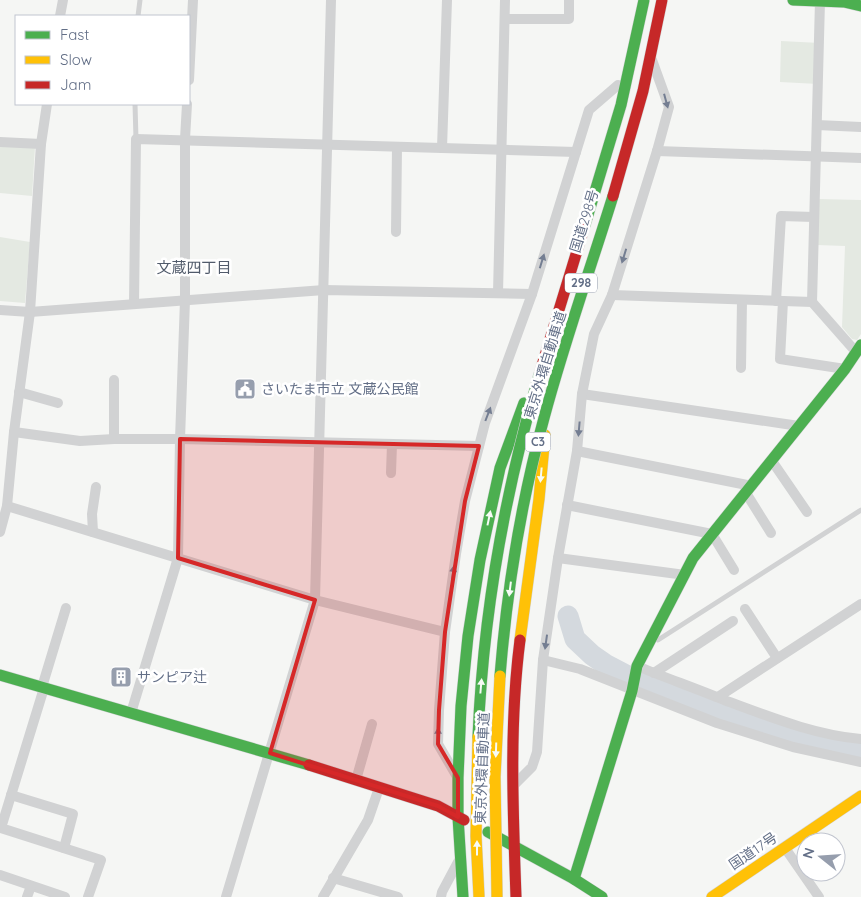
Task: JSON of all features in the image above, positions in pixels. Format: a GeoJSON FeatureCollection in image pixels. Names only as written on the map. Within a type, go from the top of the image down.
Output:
{"type":"FeatureCollection","features":[{"type":"Feature","properties":{"kind":"main road","name":"国道298号"},"geometry":{"type":"LineString","coordinates":[[493,563],[515,448],[529,391],[618,85],[636,0]]}},
{"type":"Feature","properties":{"kind":"main road","name":"東京外環自動車道"},"geometry":{"type":"LineString","coordinates":[[479,897],[476,800],[481,687],[488,618],[501,529],[513,471],[530,405],[623,98],[644,0]]}},
{"type":"Feature","properties":{"kind":"main road","name":"国道298号"},"geometry":{"type":"LineString","coordinates":[[509,569],[516,523],[536,436],[650,55],[663,0]]}},
{"type":"Feature","properties":{"kind":"main road","name":"東京外環自動車道"},"geometry":{"type":"LineString","coordinates":[[497,897],[494,801],[499,688],[518,531],[544,418],[641,102],[663,0]]}},
{"type":"Feature","properties":{"kind":"main road"},"geometry":{"type":"LineString","coordinates":[[793,0],[844,2],[861,6]]}},
{"type":"Feature","properties":{"kind":"main road"},"geometry":{"type":"LineString","coordinates":[[574,880],[632,690],[637,666],[694,558],[859,352]]}},
{"type":"Feature","properties":{"kind":"main road"},"geometry":{"type":"LineString","coordinates":[[463,897],[458,817],[458,778],[461,706],[468,636],[480,560],[500,468],[529,391]]}},
{"type":"Feature","properties":{"kind":"main road"},"geometry":{"type":"LineString","coordinates":[[516,897],[512,787],[517,667],[539,499],[548,392]]}},
{"type":"Feature","properties":{"kind":"main road"},"geometry":{"type":"LineString","coordinates":[[0,675],[270,753],[438,806],[514,845],[602,897]]}},
{"type":"Feature","properties":{"kind":"main road","name":"国道17号"},"geometry":{"type":"LineString","coordinates":[[712,897],[861,796]]}},
{"type":"Feature","properties":{"kind":"street"},"geometry":{"type":"LineString","coordinates":[[60,15],[63,0]]}},
{"type":"Feature","properties":{"kind":"street"},"geometry":{"type":"LineString","coordinates":[[190,60],[193,0]]}},
{"type":"Feature","properties":{"kind":"street"},"geometry":{"type":"LineString","coordinates":[[226,897],[315,600],[330,0]]}},
{"type":"Feature","properties":{"kind":"street"},"geometry":{"type":"LineString","coordinates":[[442,148],[446,0]]}},
{"type":"Feature","properties":{"kind":"street"},"geometry":{"type":"LineString","coordinates":[[498,293],[505,0]]}},
{"type":"Feature","properties":{"kind":"street"},"geometry":{"type":"LineString","coordinates":[[504,19],[569,19],[569,0]]}},
{"type":"Feature","properties":{"kind":"street"},"geometry":{"type":"LineString","coordinates":[[820,1],[812,302],[859,352]]}},
{"type":"Feature","properties":{"kind":"street"},"geometry":{"type":"LineString","coordinates":[[512,787],[532,767],[537,752],[543,660],[558,558],[577,451],[582,394],[594,334],[612,295],[657,151],[668,107],[650,55]]}},
{"type":"Feature","properties":{"kind":"street"},"geometry":{"type":"LineString","coordinates":[[458,778],[438,744],[446,632],[465,501],[485,423],[532,294],[588,110],[618,85]]}},
{"type":"Feature","properties":{"kind":"street"},"geometry":{"type":"LineString","coordinates":[[0,532],[7,506],[4,489],[11,465],[30,312],[41,144],[47,105]]}},
{"type":"Feature","properties":{"kind":"street"},"geometry":{"type":"LineString","coordinates":[[131,713],[178,558],[185,300],[185,139],[187,105]]}},
{"type":"Feature","properties":{"kind":"street"},"geometry":{"type":"LineString","coordinates":[[817,125],[861,126]]}},
{"type":"Feature","properties":{"kind":"street"},"geometry":{"type":"LineString","coordinates":[[134,304],[136,138],[576,152]]}},
{"type":"Feature","properties":{"kind":"street"},"geometry":{"type":"LineString","coordinates":[[0,142],[41,144]]}},
{"type":"Feature","properties":{"kind":"street"},"geometry":{"type":"LineString","coordinates":[[396,232],[397,147]]}},
{"type":"Feature","properties":{"kind":"street"},"geometry":{"type":"LineString","coordinates":[[657,151],[861,158]]}},
{"type":"Feature","properties":{"kind":"street"},"geometry":{"type":"LineString","coordinates":[[814,217],[781,216],[780,359],[844,369]]}},
{"type":"Feature","properties":{"kind":"street"},"geometry":{"type":"LineString","coordinates":[[0,310],[30,312],[324,290],[532,294]]}},
{"type":"Feature","properties":{"kind":"street"},"geometry":{"type":"LineString","coordinates":[[612,295],[812,302]]}},
{"type":"Feature","properties":{"kind":"street"},"geometry":{"type":"LineString","coordinates":[[741,368],[742,300]]}},
{"type":"Feature","properties":{"kind":"street"},"geometry":{"type":"LineString","coordinates":[[114,380],[114,438]]}},
{"type":"Feature","properties":{"kind":"street"},"geometry":{"type":"LineString","coordinates":[[19,392],[58,404]]}},
{"type":"Feature","properties":{"kind":"street"},"geometry":{"type":"LineString","coordinates":[[582,394],[799,426]]}},
{"type":"Feature","properties":{"kind":"street"},"geometry":{"type":"LineString","coordinates":[[14,432],[80,441],[114,438],[180,438],[479,446]]}},
{"type":"Feature","properties":{"kind":"street"},"geometry":{"type":"LineString","coordinates":[[391,473],[392,444]]}},
{"type":"Feature","properties":{"kind":"street"},"geometry":{"type":"LineString","coordinates":[[577,451],[749,489],[771,533]]}},
{"type":"Feature","properties":{"kind":"street"},"geometry":{"type":"LineString","coordinates":[[772,461],[806,512]]}},
{"type":"Feature","properties":{"kind":"street"},"geometry":{"type":"LineString","coordinates":[[0,462],[11,465]]}},
{"type":"Feature","properties":{"kind":"street"},"geometry":{"type":"LineString","coordinates":[[93,532],[92,514],[96,487]]}},
{"type":"Feature","properties":{"kind":"street"},"geometry":{"type":"LineString","coordinates":[[568,505],[712,534],[734,570]]}},
{"type":"Feature","properties":{"kind":"street"},"geometry":{"type":"LineString","coordinates":[[7,506],[315,600],[446,632]]}},
{"type":"Feature","properties":{"kind":"street"},"geometry":{"type":"LineString","coordinates":[[558,558],[685,575]]}},
{"type":"Feature","properties":{"kind":"street"},"geometry":{"type":"LineString","coordinates":[[718,697],[861,604]]}},
{"type":"Feature","properties":{"kind":"street"},"geometry":{"type":"LineString","coordinates":[[66,608],[6,801],[1,828],[100,860],[88,897]]}},
{"type":"Feature","properties":{"kind":"street"},"geometry":{"type":"LineString","coordinates":[[745,609],[778,658]]}},
{"type":"Feature","properties":{"kind":"street"},"geometry":{"type":"LineString","coordinates":[[654,673],[733,621]]}},
{"type":"Feature","properties":{"kind":"street"},"geometry":{"type":"LineString","coordinates":[[543,660],[580,669],[717,723],[793,747],[861,762]]}},
{"type":"Feature","properties":{"kind":"street"},"geometry":{"type":"LineString","coordinates":[[637,666],[772,718],[839,737],[861,739]]}},
{"type":"Feature","properties":{"kind":"street"},"geometry":{"type":"LineString","coordinates":[[356,780],[372,724]]}},
{"type":"Feature","properties":{"kind":"street"},"geometry":{"type":"LineString","coordinates":[[323,897],[368,820],[379,788]]}},
{"type":"Feature","properties":{"kind":"street"},"geometry":{"type":"LineString","coordinates":[[6,801],[73,814],[64,848]]}},
{"type":"Feature","properties":{"kind":"street"},"geometry":{"type":"LineString","coordinates":[[785,848],[818,897]]}},
{"type":"Feature","properties":{"kind":"street"},"geometry":{"type":"LineString","coordinates":[[441,897],[461,858]]}},
{"type":"Feature","properties":{"kind":"street"},"geometry":{"type":"LineString","coordinates":[[0,875],[65,897]]}},
{"type":"Feature","properties":{"kind":"street"},"geometry":{"type":"LineString","coordinates":[[334,878],[394,896]]}},
{"type":"Feature","properties":{"kind":"street"},"geometry":{"type":"LineString","coordinates":[[27,897],[31,886]]}},
{"type":"Feature","properties":{"kind":"lane"},"geometry":{"type":"LineString","coordinates":[[138,15],[140,0]]}},
{"type":"Feature","properties":{"kind":"lane"},"geometry":{"type":"LineString","coordinates":[[135,105],[136,138]]}},
{"type":"Feature","properties":{"kind":"lane"},"geometry":{"type":"LineString","coordinates":[[653,636],[658,640],[861,510]]}},
{"type":"Feature","properties":{"kind":"highlighted area"},"geometry":{"type":"Polygon","coordinates":[[[180,439],[479,446],[465,501],[445,632],[438,744],[458,778],[458,817],[438,806],[270,753],[315,600],[178,558],[180,439]]]}},
{"type":"Feature","properties":{"kind":"shaded area"},"geometry":{"type":"Polygon","coordinates":[[[781,41],[820,43],[818,84],[780,82],[781,41]]]}},
{"type":"Feature","properties":{"kind":"shaded area"},"geometry":{"type":"Polygon","coordinates":[[[0,143],[35,147],[32,196],[0,193],[0,143]]]}},
{"type":"Feature","properties":{"kind":"shaded area"},"geometry":{"type":"Polygon","coordinates":[[[818,199],[861,200],[861,334],[857,340],[852,339],[842,327],[845,246],[817,245],[818,199]]]}},
{"type":"Feature","properties":{"kind":"shaded area"},"geometry":{"type":"Polygon","coordinates":[[[0,237],[30,242],[25,303],[0,301],[0,237]]]}},
{"type":"Feature","properties":{"kind":"waterway"},"geometry":{"type":"LineString","coordinates":[[568,616],[575,639],[592,655],[626,675],[721,712],[861,750]]}},
{"type":"Feature","properties":{"kind":"traffic: fast"},"geometry":{"type":"LineString","coordinates":[[584,228],[621,105],[644,0]]}},
{"type":"Feature","properties":{"kind":"traffic: fast"},"geometry":{"type":"LineString","coordinates":[[793,0],[844,2],[861,6]]}},
{"type":"Feature","properties":{"kind":"traffic: fast"},"geometry":{"type":"LineString","coordinates":[[500,676],[516,546],[528,482],[560,362],[613,196]]}},
{"type":"Feature","properties":{"kind":"traffic: fast"},"geometry":{"type":"LineString","coordinates":[[574,879],[632,691],[637,666],[693,558],[845,369],[861,345]]}},
{"type":"Feature","properties":{"kind":"traffic: fast"},"geometry":{"type":"LineString","coordinates":[[478,737],[485,644],[498,553],[516,462],[540,372]]}},
{"type":"Feature","properties":{"kind":"traffic: fast"},"geometry":{"type":"LineString","coordinates":[[463,897],[458,817],[458,778],[461,706],[468,636],[480,560],[500,468],[524,403]]}},
{"type":"Feature","properties":{"kind":"traffic: fast"},"geometry":{"type":"LineString","coordinates":[[0,675],[309,765]]}},
{"type":"Feature","properties":{"kind":"traffic: fast"},"geometry":{"type":"LineString","coordinates":[[488,832],[574,879],[602,897]]}},
{"type":"Feature","properties":{"kind":"traffic: slow"},"geometry":{"type":"LineString","coordinates":[[520,640],[539,499],[545,435]]}},
{"type":"Feature","properties":{"kind":"traffic: slow"},"geometry":{"type":"LineString","coordinates":[[497,897],[495,777],[500,676]]}},
{"type":"Feature","properties":{"kind":"traffic: slow"},"geometry":{"type":"LineString","coordinates":[[478,737],[476,836],[479,897]]}},
{"type":"Feature","properties":{"kind":"traffic: slow"},"geometry":{"type":"LineString","coordinates":[[712,897],[861,796]]}},
{"type":"Feature","properties":{"kind":"traffic: jam"},"geometry":{"type":"LineString","coordinates":[[613,196],[643,91],[662,0]]}},
{"type":"Feature","properties":{"kind":"traffic: jam"},"geometry":{"type":"LineString","coordinates":[[540,372],[584,228]]}},
{"type":"Feature","properties":{"kind":"traffic: jam"},"geometry":{"type":"LineString","coordinates":[[516,897],[513,736],[520,640]]}},
{"type":"Feature","properties":{"kind":"traffic: jam"},"geometry":{"type":"LineString","coordinates":[[309,765],[438,806],[464,820]]}},
{"type":"Feature","properties":{"kind":"place","name":"さいたま市立 文蔵公民館"},"geometry":{"type":"Point","coordinates":[245,389]}},
{"type":"Feature","properties":{"kind":"place","name":"サンピア辻"},"geometry":{"type":"Point","coordinates":[121,677]}},
{"type":"Feature","properties":{"kind":"district","name":"文蔵四丁目"},"geometry":{"type":"Point","coordinates":[194,268]}}]}
